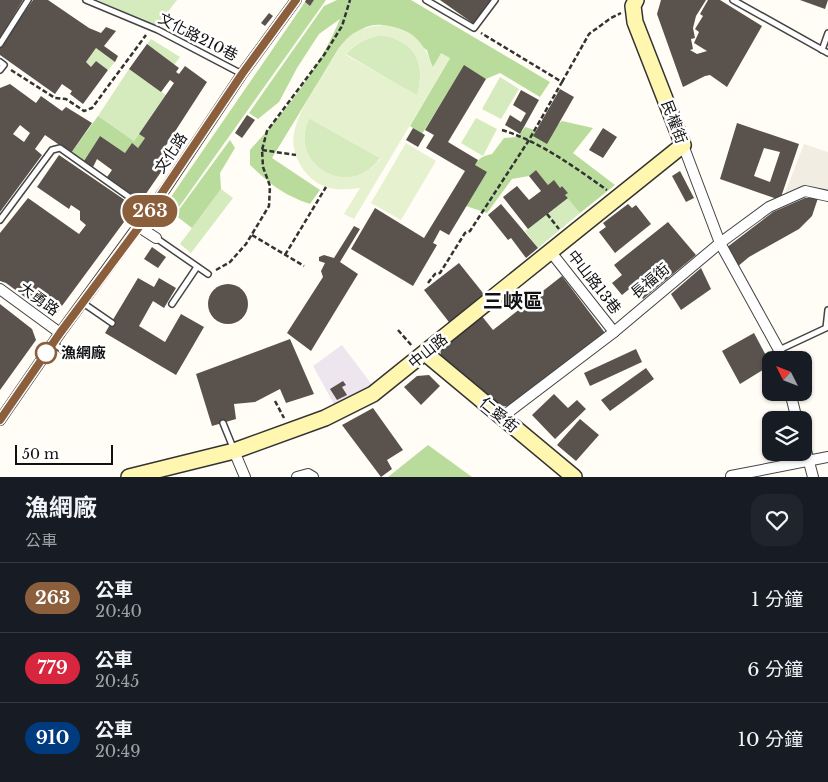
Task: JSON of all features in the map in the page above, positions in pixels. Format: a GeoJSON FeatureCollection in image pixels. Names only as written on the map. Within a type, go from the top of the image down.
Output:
{"type":"FeatureCollection","features":[{"type":"Feature","properties":{"kind":"street","name":"文化路"},"geometry":{"type":"LineString","coordinates":[[0,420],[60,333],[139,227],[242,74],[296,0]]}},
{"type":"Feature","properties":{"kind":"street","name":"民權街"},"geometry":{"type":"LineString","coordinates":[[635,2],[635,22],[720,243],[778,351]]}},
{"type":"Feature","properties":{"kind":"street","name":"中山路"},"geometry":{"type":"LineString","coordinates":[[129,477],[234,451],[325,418],[373,394],[683,145]]}},
{"type":"Feature","properties":{"kind":"street","name":"長福街"},"geometry":{"type":"LineString","coordinates":[[502,418],[614,332],[720,243],[769,207],[805,191],[828,196]]}},
{"type":"Feature","properties":{"kind":"street"},"geometry":{"type":"LineString","coordinates":[[139,227],[156,238]]}},
{"type":"Feature","properties":{"kind":"street","name":"中山路13巷"},"geometry":{"type":"LineString","coordinates":[[550,251],[614,332]]}},
{"type":"Feature","properties":{"kind":"street","name":"大勇路"},"geometry":{"type":"LineString","coordinates":[[0,289],[60,333]]}},
{"type":"Feature","properties":{"kind":"street","name":"仁愛街"},"geometry":{"type":"LineString","coordinates":[[424,354],[574,477]]}},
{"type":"Feature","properties":{"kind":"street"},"geometry":{"type":"LineString","coordinates":[[234,451],[245,477]]}},
{"type":"Feature","properties":{"kind":"street"},"geometry":{"type":"LineString","coordinates":[[729,477],[828,457]]}},
{"type":"Feature","properties":{"kind":"street"},"geometry":{"type":"LineString","coordinates":[[809,462],[813,477]]}},
{"type":"Feature","properties":{"kind":"street"},"geometry":{"type":"LineString","coordinates":[[297,477],[308,474],[314,477]]}},
{"type":"Feature","properties":{"kind":"lane"},"geometry":{"type":"LineString","coordinates":[[0,44],[28,0]]}},
{"type":"Feature","properties":{"kind":"lane","name":"文化路210巷"},"geometry":{"type":"LineString","coordinates":[[86,0],[152,27],[242,74]]}},
{"type":"Feature","properties":{"kind":"lane"},"geometry":{"type":"LineString","coordinates":[[426,0],[474,28],[495,0]]}},
{"type":"Feature","properties":{"kind":"lane"},"geometry":{"type":"LineString","coordinates":[[733,0],[828,53]]}},
{"type":"Feature","properties":{"kind":"lane"},"geometry":{"type":"LineString","coordinates":[[822,50],[828,32]]}},
{"type":"Feature","properties":{"kind":"lane"},"geometry":{"type":"LineString","coordinates":[[0,70],[2,63]]}},
{"type":"Feature","properties":{"kind":"lane"},"geometry":{"type":"LineString","coordinates":[[0,220],[52,150],[60,148],[150,211]]}},
{"type":"Feature","properties":{"kind":"lane"},"geometry":{"type":"LineString","coordinates":[[156,238],[208,274]]}},
{"type":"Feature","properties":{"kind":"lane"},"geometry":{"type":"LineString","coordinates":[[172,304],[197,267]]}},
{"type":"Feature","properties":{"kind":"lane"},"geometry":{"type":"LineString","coordinates":[[83,303],[112,323]]}},
{"type":"Feature","properties":{"kind":"lane"},"geometry":{"type":"LineString","coordinates":[[787,351],[826,328],[828,310]]}},
{"type":"Feature","properties":{"kind":"lane"},"geometry":{"type":"LineString","coordinates":[[53,343],[64,351]]}},
{"type":"Feature","properties":{"kind":"lane"},"geometry":{"type":"LineString","coordinates":[[223,423],[234,451]]}},
{"type":"Feature","properties":{"kind":"path"},"geometry":{"type":"LineString","coordinates":[[208,274],[230,262],[246,244],[269,206],[270,186],[263,167],[262,150],[266,131],[324,55],[342,26],[350,0]]}},
{"type":"Feature","properties":{"kind":"path"},"geometry":{"type":"LineString","coordinates":[[428,283],[434,274],[440,273],[465,234],[470,231],[529,140],[589,34],[635,2]]}},
{"type":"Feature","properties":{"kind":"path"},"geometry":{"type":"LineString","coordinates":[[2,63],[55,98],[66,99],[84,111],[92,108],[152,27]]}},
{"type":"Feature","properties":{"kind":"path"},"geometry":{"type":"LineString","coordinates":[[474,28],[562,82]]}},
{"type":"Feature","properties":{"kind":"path"},"geometry":{"type":"LineString","coordinates":[[502,130],[529,140],[557,156],[616,197]]}},
{"type":"Feature","properties":{"kind":"path"},"geometry":{"type":"LineString","coordinates":[[262,150],[296,156]]}},
{"type":"Feature","properties":{"kind":"path"},"geometry":{"type":"LineString","coordinates":[[285,255],[326,187]]}},
{"type":"Feature","properties":{"kind":"path"},"geometry":{"type":"LineString","coordinates":[[547,214],[554,222]]}},
{"type":"Feature","properties":{"kind":"path"},"geometry":{"type":"LineString","coordinates":[[252,235],[304,266]]}},
{"type":"Feature","properties":{"kind":"path"},"geometry":{"type":"LineString","coordinates":[[398,330],[424,354]]}},
{"type":"Feature","properties":{"kind":"path"},"geometry":{"type":"LineString","coordinates":[[275,401],[290,431]]}},
{"type":"Feature","properties":{"kind":"shaded area"},"geometry":{"type":"Polygon","coordinates":[[[804,144],[828,152],[828,192],[783,198],[804,144]]]}},
{"type":"Feature","properties":{"kind":"shaded area"},"geometry":{"type":"Polygon","coordinates":[[[342,345],[373,386],[335,406],[313,366],[342,345]]]}},
{"type":"Feature","properties":{"kind":"green space"},"geometry":{"type":"Polygon","coordinates":[[[97,0],[177,0],[157,26],[97,0]]]}},
{"type":"Feature","properties":{"kind":"green space"},"geometry":{"type":"Polygon","coordinates":[[[314,0],[326,0],[174,214],[164,207],[305,2],[310,6],[314,0]]]}},
{"type":"Feature","properties":{"kind":"green space"},"geometry":{"type":"Polygon","coordinates":[[[337,0],[411,0],[550,82],[540,97],[500,73],[486,79],[464,66],[422,134],[410,126],[450,58],[432,68],[427,50],[398,32],[382,25],[363,28],[339,48],[272,158],[320,190],[310,204],[278,188],[250,165],[250,150],[301,89],[322,56],[340,19],[319,34],[297,68],[279,102],[258,119],[249,113],[324,6],[337,0]]]}},
{"type":"Feature","properties":{"kind":"green space"},"geometry":{"type":"Polygon","coordinates":[[[384,25],[402,30],[415,37],[425,49],[433,67],[441,53],[450,58],[354,219],[344,214],[360,188],[330,188],[311,178],[300,164],[296,155],[293,138],[303,109],[334,55],[346,39],[367,28],[384,25]],[[381,35],[362,41],[346,55],[417,95],[420,73],[416,55],[402,42],[381,35]],[[309,118],[305,134],[305,145],[312,161],[325,172],[341,177],[359,175],[380,159],[380,158],[309,118]]]}},
{"type":"Feature","properties":{"kind":"green space"},"geometry":{"type":"Polygon","coordinates":[[[381,35],[403,42],[416,55],[420,73],[417,96],[346,54],[362,41],[381,35]]]}},
{"type":"Feature","properties":{"kind":"green space"},"geometry":{"type":"Polygon","coordinates":[[[151,39],[180,57],[174,65],[147,44],[151,39]]]}},
{"type":"Feature","properties":{"kind":"green space"},"geometry":{"type":"Polygon","coordinates":[[[96,48],[115,62],[108,70],[96,61],[91,67],[86,62],[96,48]]]}},
{"type":"Feature","properties":{"kind":"green space"},"geometry":{"type":"Polygon","coordinates":[[[129,69],[166,95],[134,141],[98,116],[129,69]]]}},
{"type":"Feature","properties":{"kind":"green space"},"geometry":{"type":"Polygon","coordinates":[[[500,77],[519,89],[501,119],[482,109],[500,77]]]}},
{"type":"Feature","properties":{"kind":"green space"},"geometry":{"type":"Polygon","coordinates":[[[98,116],[134,141],[139,134],[145,138],[138,148],[132,144],[125,153],[100,136],[84,161],[71,153],[98,116]]]}},
{"type":"Feature","properties":{"kind":"green space"},"geometry":{"type":"Polygon","coordinates":[[[309,118],[380,158],[373,166],[359,175],[342,177],[333,176],[325,172],[312,161],[305,145],[305,134],[309,118]]]}},
{"type":"Feature","properties":{"kind":"green space"},"geometry":{"type":"Polygon","coordinates":[[[476,118],[497,129],[483,156],[461,143],[476,118]]]}},
{"type":"Feature","properties":{"kind":"green space"},"geometry":{"type":"Polygon","coordinates":[[[562,121],[593,128],[573,153],[615,185],[580,213],[565,195],[568,193],[562,186],[560,188],[548,185],[536,170],[529,176],[512,179],[487,213],[466,206],[475,165],[480,159],[492,154],[504,138],[518,137],[525,127],[547,134],[562,121]]]}},
{"type":"Feature","properties":{"kind":"green space"},"geometry":{"type":"Polygon","coordinates":[[[230,140],[235,148],[220,173],[221,189],[192,228],[175,215],[230,140]]]}},
{"type":"Feature","properties":{"kind":"green space"},"geometry":{"type":"Polygon","coordinates":[[[406,143],[436,161],[401,220],[371,203],[406,143]]]}},
{"type":"Feature","properties":{"kind":"green space"},"geometry":{"type":"Polygon","coordinates":[[[221,189],[233,198],[191,253],[180,244],[221,189]]]}},
{"type":"Feature","properties":{"kind":"green space"},"geometry":{"type":"Polygon","coordinates":[[[568,198],[580,213],[538,248],[525,231],[568,198]]]}},
{"type":"Feature","properties":{"kind":"green space"},"geometry":{"type":"Polygon","coordinates":[[[428,445],[472,477],[388,477],[428,445]]]}},
{"type":"Feature","properties":{"kind":"building"},"geometry":{"type":"Polygon","coordinates":[[[0,0],[23,0],[0,38],[0,0]]]}},
{"type":"Feature","properties":{"kind":"building"},"geometry":{"type":"Polygon","coordinates":[[[33,0],[48,0],[89,28],[101,33],[106,27],[116,31],[104,46],[118,56],[115,62],[96,48],[86,62],[91,67],[96,61],[108,70],[83,104],[70,94],[72,91],[62,84],[55,94],[0,55],[0,48],[33,0]]]}},
{"type":"Feature","properties":{"kind":"building"},"geometry":{"type":"Polygon","coordinates":[[[306,0],[314,0],[310,6],[305,2],[306,0]]]}},
{"type":"Feature","properties":{"kind":"building"},"geometry":{"type":"Polygon","coordinates":[[[440,0],[491,0],[474,24],[440,0]]]}},
{"type":"Feature","properties":{"kind":"building"},"geometry":{"type":"Polygon","coordinates":[[[661,0],[706,0],[696,16],[693,28],[695,38],[691,39],[693,49],[690,50],[697,54],[707,51],[694,43],[699,32],[695,29],[703,16],[700,14],[708,0],[720,0],[762,26],[727,87],[710,75],[683,87],[657,14],[661,0]]]}},
{"type":"Feature","properties":{"kind":"building"},"geometry":{"type":"Polygon","coordinates":[[[800,0],[828,0],[825,9],[800,0]]]}},
{"type":"Feature","properties":{"kind":"building"},"geometry":{"type":"Polygon","coordinates":[[[269,13],[273,16],[265,26],[261,23],[269,13]]]}},
{"type":"Feature","properties":{"kind":"building"},"geometry":{"type":"Polygon","coordinates":[[[147,44],[179,68],[176,72],[179,74],[185,66],[207,82],[163,150],[172,156],[141,201],[107,177],[112,170],[97,159],[93,167],[84,161],[100,136],[125,153],[132,143],[138,148],[145,138],[139,134],[174,83],[170,80],[161,92],[129,69],[147,44]]]}},
{"type":"Feature","properties":{"kind":"building"},"geometry":{"type":"Polygon","coordinates":[[[464,65],[486,79],[448,142],[478,160],[475,165],[487,172],[449,235],[440,230],[433,243],[437,245],[413,286],[351,249],[375,208],[424,238],[465,171],[426,148],[434,135],[425,130],[464,65]]]}},
{"type":"Feature","properties":{"kind":"building"},"geometry":{"type":"Polygon","coordinates":[[[10,84],[36,103],[41,96],[62,111],[66,107],[92,123],[71,153],[45,135],[35,149],[42,155],[0,212],[0,88],[10,84]],[[20,125],[13,134],[24,142],[30,133],[20,125]]]}},
{"type":"Feature","properties":{"kind":"building"},"geometry":{"type":"Polygon","coordinates":[[[560,89],[574,97],[547,144],[533,136],[560,89]]]}},
{"type":"Feature","properties":{"kind":"building"},"geometry":{"type":"Polygon","coordinates":[[[521,90],[539,100],[520,134],[505,125],[510,115],[521,122],[526,113],[513,105],[521,90]]]}},
{"type":"Feature","properties":{"kind":"building"},"geometry":{"type":"Polygon","coordinates":[[[247,115],[255,120],[242,138],[235,133],[247,115]]]}},
{"type":"Feature","properties":{"kind":"building"},"geometry":{"type":"Polygon","coordinates":[[[737,123],[799,144],[780,200],[720,179],[737,123]],[[764,148],[754,176],[770,182],[780,152],[764,148]]]}},
{"type":"Feature","properties":{"kind":"building"},"geometry":{"type":"Polygon","coordinates":[[[413,128],[425,135],[418,147],[406,140],[413,128]]]}},
{"type":"Feature","properties":{"kind":"building"},"geometry":{"type":"Polygon","coordinates":[[[603,128],[617,137],[603,158],[589,150],[603,128]]]}},
{"type":"Feature","properties":{"kind":"building"},"geometry":{"type":"Polygon","coordinates":[[[59,155],[135,207],[56,314],[49,315],[6,283],[0,281],[0,233],[28,198],[79,234],[86,225],[80,220],[80,211],[71,205],[69,209],[37,187],[59,155]]]}},
{"type":"Feature","properties":{"kind":"building"},"geometry":{"type":"Polygon","coordinates":[[[536,170],[548,185],[554,180],[560,188],[562,186],[568,193],[565,195],[568,198],[528,229],[503,197],[517,186],[529,200],[541,191],[529,176],[536,170]]]}},
{"type":"Feature","properties":{"kind":"building"},"geometry":{"type":"Polygon","coordinates":[[[680,171],[694,198],[686,202],[672,176],[680,171]]]}},
{"type":"Feature","properties":{"kind":"building"},"geometry":{"type":"Polygon","coordinates":[[[805,198],[818,198],[812,216],[799,229],[749,257],[737,267],[726,248],[773,212],[805,198]]]}},
{"type":"Feature","properties":{"kind":"building"},"geometry":{"type":"Polygon","coordinates":[[[501,204],[538,248],[526,258],[511,238],[508,240],[488,215],[501,204]]]}},
{"type":"Feature","properties":{"kind":"building"},"geometry":{"type":"Polygon","coordinates":[[[628,204],[632,208],[636,205],[651,224],[615,253],[599,232],[606,227],[603,223],[628,204]]]}},
{"type":"Feature","properties":{"kind":"building"},"geometry":{"type":"Polygon","coordinates":[[[668,222],[696,255],[643,299],[633,286],[622,295],[612,283],[622,275],[614,265],[668,222]]]}},
{"type":"Feature","properties":{"kind":"building"},"geometry":{"type":"Polygon","coordinates":[[[354,226],[360,229],[340,262],[358,274],[311,351],[287,333],[323,277],[321,271],[325,263],[319,261],[319,257],[324,255],[334,258],[354,226]]]}},
{"type":"Feature","properties":{"kind":"building"},"geometry":{"type":"Polygon","coordinates":[[[152,247],[166,257],[158,268],[144,259],[152,247]]]}},
{"type":"Feature","properties":{"kind":"building"},"geometry":{"type":"Polygon","coordinates":[[[459,263],[487,298],[452,326],[424,290],[459,263]]]}},
{"type":"Feature","properties":{"kind":"building"},"geometry":{"type":"Polygon","coordinates":[[[701,268],[711,289],[681,310],[671,294],[701,268]]]}},
{"type":"Feature","properties":{"kind":"building"},"geometry":{"type":"Polygon","coordinates":[[[562,276],[605,333],[511,406],[494,407],[440,362],[441,347],[481,315],[493,330],[562,276]]]}},
{"type":"Feature","properties":{"kind":"building"},"geometry":{"type":"Polygon","coordinates":[[[138,278],[154,287],[159,278],[176,288],[164,308],[153,301],[139,326],[165,342],[181,314],[204,327],[176,375],[105,333],[138,278]]]}},
{"type":"Feature","properties":{"kind":"building"},"geometry":{"type":"Polygon","coordinates":[[[232,284],[239,287],[245,293],[248,304],[247,312],[239,321],[232,324],[224,324],[217,321],[209,312],[208,300],[211,293],[220,285],[232,284]]]}},
{"type":"Feature","properties":{"kind":"building"},"geometry":{"type":"Polygon","coordinates":[[[0,304],[32,329],[36,340],[0,390],[0,304]]]}},
{"type":"Feature","properties":{"kind":"building"},"geometry":{"type":"Polygon","coordinates":[[[754,333],[764,351],[762,351],[762,371],[740,384],[722,351],[754,333]]]}},
{"type":"Feature","properties":{"kind":"building"},"geometry":{"type":"Polygon","coordinates":[[[290,339],[314,394],[286,403],[280,389],[255,402],[234,404],[236,419],[212,426],[196,374],[290,339]]]}},
{"type":"Feature","properties":{"kind":"building"},"geometry":{"type":"Polygon","coordinates":[[[636,349],[642,362],[590,386],[584,373],[636,349]]]}},
{"type":"Feature","properties":{"kind":"building"},"geometry":{"type":"Polygon","coordinates":[[[646,368],[654,379],[610,411],[601,400],[646,368]]]}},
{"type":"Feature","properties":{"kind":"building"},"geometry":{"type":"Polygon","coordinates":[[[429,375],[440,386],[421,405],[404,387],[417,376],[429,375]]]}},
{"type":"Feature","properties":{"kind":"building"},"geometry":{"type":"Polygon","coordinates":[[[343,381],[346,385],[342,387],[347,395],[337,400],[330,389],[343,381]]]}},
{"type":"Feature","properties":{"kind":"building"},"geometry":{"type":"Polygon","coordinates":[[[554,394],[568,408],[577,400],[586,409],[555,439],[532,415],[554,394]]]}},
{"type":"Feature","properties":{"kind":"building"},"geometry":{"type":"Polygon","coordinates":[[[373,408],[403,450],[387,460],[392,469],[381,477],[342,425],[373,408]]]}},
{"type":"Feature","properties":{"kind":"building"},"geometry":{"type":"Polygon","coordinates":[[[580,419],[599,435],[576,461],[557,445],[580,419]]]}},
{"type":"Feature","properties":{"kind":"bus line","name":"263"},"geometry":{"type":"LineString","coordinates":[[0,420],[60,333],[139,227],[242,74],[296,0]]}},
{"type":"Feature","properties":{"kind":"place","name":"漁網廠"},"geometry":{"type":"Point","coordinates":[46,353]}},
{"type":"Feature","properties":{"kind":"district","name":"三峽區"},"geometry":{"type":"Point","coordinates":[513,301]}}]}
